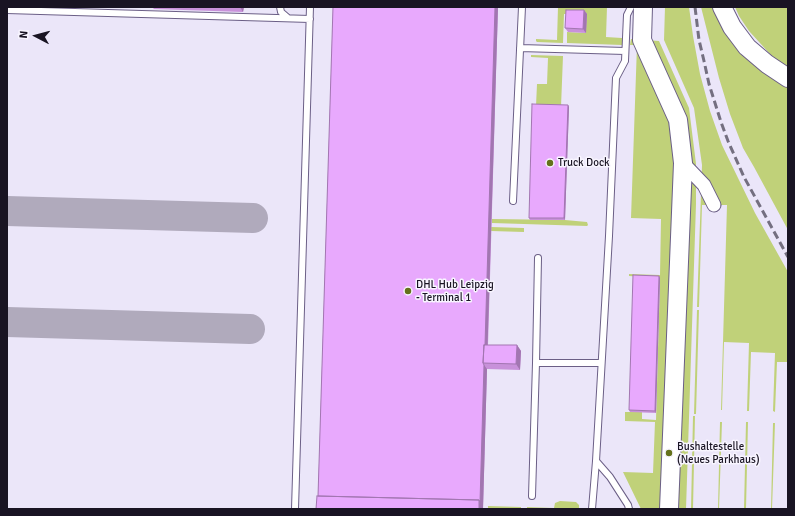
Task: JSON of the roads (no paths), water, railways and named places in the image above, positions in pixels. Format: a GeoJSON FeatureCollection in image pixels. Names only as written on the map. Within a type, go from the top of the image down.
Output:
{"type":"FeatureCollection","features":[{"type":"Feature","properties":{"kind":"street"},"geometry":{"type":"LineString","coordinates":[[643,7],[642,40],[678,120],[683,163],[669,509]]}},
{"type":"Feature","properties":{"kind":"street"},"geometry":{"type":"LineString","coordinates":[[722,7],[732,27],[747,47],[767,64],[788,78]]}},
{"type":"Feature","properties":{"kind":"street"},"geometry":{"type":"LineString","coordinates":[[683,163],[704,185],[714,205]]}},
{"type":"Feature","properties":{"kind":"lane"},"geometry":{"type":"LineString","coordinates":[[280,7],[281,12],[288,18]]}},
{"type":"Feature","properties":{"kind":"lane"},"geometry":{"type":"LineString","coordinates":[[295,509],[310,7]]}},
{"type":"Feature","properties":{"kind":"lane"},"geometry":{"type":"LineString","coordinates":[[513,201],[522,7]]}},
{"type":"Feature","properties":{"kind":"lane"},"geometry":{"type":"LineString","coordinates":[[592,509],[609,236],[616,78],[625,61],[627,15],[631,7]]}},
{"type":"Feature","properties":{"kind":"lane"},"geometry":{"type":"LineString","coordinates":[[11,9],[310,19]]}},
{"type":"Feature","properties":{"kind":"lane"},"geometry":{"type":"LineString","coordinates":[[520,48],[625,51]]}},
{"type":"Feature","properties":{"kind":"lane"},"geometry":{"type":"LineString","coordinates":[[532,496],[538,258]]}},
{"type":"Feature","properties":{"kind":"lane"},"geometry":{"type":"LineString","coordinates":[[536,363],[601,363]]}},
{"type":"Feature","properties":{"kind":"lane"},"geometry":{"type":"LineString","coordinates":[[596,461],[610,477],[629,509]]}},
{"type":"Feature","properties":{"kind":"railway"},"geometry":{"type":"LineString","coordinates":[[695,7],[699,40],[709,84],[728,141],[744,177],[788,257]]}},
{"type":"Feature","properties":{"kind":"place","name":"Truck Dock"},"geometry":{"type":"Point","coordinates":[550,163]}},
{"type":"Feature","properties":{"kind":"place","name":"DHL Hub Leipzig - Terminal 1"},"geometry":{"type":"Point","coordinates":[408,291]}},
{"type":"Feature","properties":{"kind":"place","name":"Bushaltestelle (Neues Parkhaus)"},"geometry":{"type":"Point","coordinates":[669,453]}}]}
